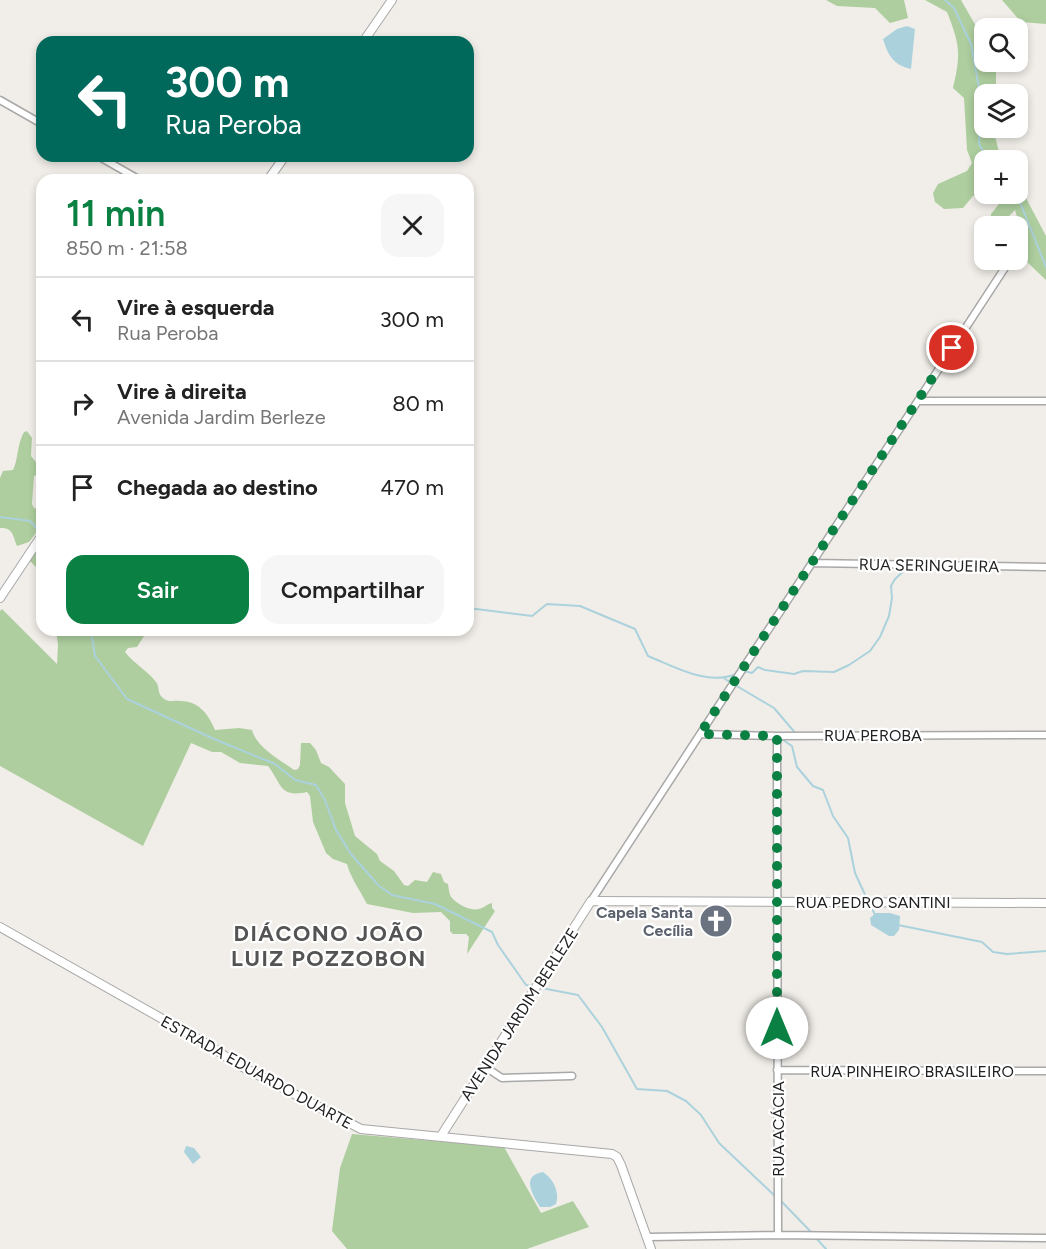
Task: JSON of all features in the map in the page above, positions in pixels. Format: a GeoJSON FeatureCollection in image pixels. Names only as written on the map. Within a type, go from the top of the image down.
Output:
{"type":"FeatureCollection","features":[{"type":"Feature","properties":{"kind":"street"},"geometry":{"type":"LineString","coordinates":[[367,36],[392,0]]}},
{"type":"Feature","properties":{"kind":"street"},"geometry":{"type":"LineString","coordinates":[[0,100],[36,121]]}},
{"type":"Feature","properties":{"kind":"street"},"geometry":{"type":"LineString","coordinates":[[108,162],[130,174]]}},
{"type":"Feature","properties":{"kind":"street","name":"AVENIDA JARDIM BERLEZE"},"geometry":{"type":"LineString","coordinates":[[441,1136],[591,901],[1003,270]]}},
{"type":"Feature","properties":{"kind":"street"},"geometry":{"type":"LineString","coordinates":[[918,400],[1046,401]]}},
{"type":"Feature","properties":{"kind":"street"},"geometry":{"type":"LineString","coordinates":[[0,598],[36,544]]}},
{"type":"Feature","properties":{"kind":"street","name":"RUA SERINGUEIRA"},"geometry":{"type":"LineString","coordinates":[[812,563],[1046,567]]}},
{"type":"Feature","properties":{"kind":"street","name":"RUA PEROBA"},"geometry":{"type":"LineString","coordinates":[[700,734],[1046,735]]}},
{"type":"Feature","properties":{"kind":"street","name":"RUA ACÁCIA"},"geometry":{"type":"LineString","coordinates":[[777,736],[778,1235]]}},
{"type":"Feature","properties":{"kind":"street","name":"RUA PEDRO SANTINI"},"geometry":{"type":"LineString","coordinates":[[591,901],[1046,903]]}},
{"type":"Feature","properties":{"kind":"street","name":"ESTRADA EDUARDO DUARTE"},"geometry":{"type":"LineString","coordinates":[[0,927],[203,1042],[235,1063],[350,1125],[370,1130],[612,1154],[617,1157],[621,1165],[651,1249]]}},
{"type":"Feature","properties":{"kind":"street"},"geometry":{"type":"LineString","coordinates":[[485,1067],[502,1078],[572,1076]]}},
{"type":"Feature","properties":{"kind":"street","name":"RUA PINHEIRO BRASILEIRO"},"geometry":{"type":"LineString","coordinates":[[777,1070],[1046,1071]]}},
{"type":"Feature","properties":{"kind":"street"},"geometry":{"type":"LineString","coordinates":[[648,1237],[778,1235],[1046,1238]]}},
{"type":"Feature","properties":{"kind":"green space"},"geometry":{"type":"Polygon","coordinates":[[[826,0],[904,0],[908,18],[890,23],[875,8],[837,6],[826,0]]]}},
{"type":"Feature","properties":{"kind":"green space"},"geometry":{"type":"Polygon","coordinates":[[[925,0],[961,0],[974,23],[974,72],[996,72],[996,84],[974,84],[974,138],[996,138],[998,150],[974,150],[974,195],[963,208],[944,209],[935,202],[933,193],[938,184],[967,171],[972,163],[967,150],[964,98],[953,88],[958,50],[955,33],[947,12],[925,0]]]}},
{"type":"Feature","properties":{"kind":"green space"},"geometry":{"type":"Polygon","coordinates":[[[1002,0],[1046,0],[1046,24],[1028,23],[1028,18],[1018,18],[1002,0]]]}},
{"type":"Feature","properties":{"kind":"green space"},"geometry":{"type":"Polygon","coordinates":[[[1028,202],[1046,236],[1046,280],[1028,263],[1028,216],[1017,216],[1015,210],[1009,216],[991,216],[999,204],[1028,204],[1028,202]]]}},
{"type":"Feature","properties":{"kind":"green space"},"geometry":{"type":"Polygon","coordinates":[[[27,431],[32,438],[31,456],[36,462],[32,504],[36,508],[36,533],[29,542],[17,546],[10,531],[0,528],[0,478],[3,471],[13,470],[24,432],[27,431]]]}},
{"type":"Feature","properties":{"kind":"green space"},"geometry":{"type":"Polygon","coordinates":[[[36,552],[36,567],[30,561],[36,552]]]}},
{"type":"Feature","properties":{"kind":"green space"},"geometry":{"type":"Polygon","coordinates":[[[2,609],[57,664],[57,636],[144,636],[137,647],[128,648],[125,652],[157,684],[160,695],[165,700],[193,703],[198,706],[210,719],[215,730],[239,728],[252,730],[264,748],[294,770],[300,765],[301,743],[310,743],[316,750],[321,763],[329,767],[345,784],[345,803],[355,836],[377,854],[380,861],[394,871],[404,885],[408,886],[415,880],[427,882],[433,872],[441,874],[444,882],[448,884],[451,897],[461,905],[476,909],[492,903],[495,911],[467,954],[469,937],[466,934],[453,934],[450,931],[450,921],[441,912],[413,913],[367,904],[347,864],[333,859],[326,853],[313,822],[310,796],[307,792],[286,791],[268,766],[240,763],[221,752],[212,752],[191,743],[143,846],[0,766],[0,611],[2,609]]]}},
{"type":"Feature","properties":{"kind":"green space"},"geometry":{"type":"Polygon","coordinates":[[[352,1134],[504,1147],[541,1213],[573,1201],[589,1227],[527,1249],[347,1249],[332,1231],[340,1168],[352,1134]]]}},
{"type":"Feature","properties":{"kind":"water"},"geometry":{"type":"Polygon","coordinates":[[[907,26],[915,29],[911,69],[900,65],[892,58],[883,39],[897,29],[907,26]]]}},
{"type":"Feature","properties":{"kind":"water"},"geometry":{"type":"Polygon","coordinates":[[[876,913],[900,916],[899,930],[894,936],[889,936],[871,925],[870,918],[876,913]]]}},
{"type":"Feature","properties":{"kind":"water"},"geometry":{"type":"Polygon","coordinates":[[[186,1146],[194,1148],[201,1157],[193,1164],[184,1152],[186,1146]]]}},
{"type":"Feature","properties":{"kind":"water"},"geometry":{"type":"Polygon","coordinates":[[[543,1172],[553,1182],[556,1190],[556,1204],[550,1207],[540,1207],[530,1186],[532,1177],[543,1172]]]}},
{"type":"Feature","properties":{"kind":"waterway"},"geometry":{"type":"LineString","coordinates":[[945,0],[954,8],[971,44],[982,104],[979,144],[982,150]]}},
{"type":"Feature","properties":{"kind":"waterway"},"geometry":{"type":"LineString","coordinates":[[1021,204],[1046,267]]}},
{"type":"Feature","properties":{"kind":"waterway"},"geometry":{"type":"LineString","coordinates":[[0,517],[30,521],[36,528]]}},
{"type":"Feature","properties":{"kind":"waterway"},"geometry":{"type":"LineString","coordinates":[[744,671],[752,673],[758,667],[794,674],[803,671],[834,672],[849,665],[870,651],[880,637],[889,616],[891,586],[907,568]]}},
{"type":"Feature","properties":{"kind":"waterway"},"geometry":{"type":"LineString","coordinates":[[474,609],[532,616],[547,604],[580,606],[635,629],[648,656],[692,674],[714,678],[736,674]]}},
{"type":"Feature","properties":{"kind":"waterway"},"geometry":{"type":"LineString","coordinates":[[92,636],[95,656],[127,699],[275,764],[295,780],[316,785],[325,800],[336,830],[351,854],[378,885],[392,895],[435,904],[492,932],[498,945],[526,985],[578,995],[602,1027],[637,1089],[667,1091],[686,1101],[701,1115],[719,1143],[776,1197]]}},
{"type":"Feature","properties":{"kind":"waterway"},"geometry":{"type":"LineString","coordinates":[[725,679],[774,708],[797,735]]}},
{"type":"Feature","properties":{"kind":"waterway"},"geometry":{"type":"LineString","coordinates":[[785,738],[783,740],[792,746],[797,767],[813,786],[823,790],[833,816],[848,838],[855,873],[867,899]]}},
{"type":"Feature","properties":{"kind":"waterway"},"geometry":{"type":"LineString","coordinates":[[870,904],[875,915]]}},
{"type":"Feature","properties":{"kind":"waterway"},"geometry":{"type":"LineString","coordinates":[[898,925],[982,942],[993,952],[1007,954],[1046,951]]}},
{"type":"Feature","properties":{"kind":"waterway"},"geometry":{"type":"LineString","coordinates":[[781,1201],[812,1233]]}},
{"type":"Feature","properties":{"kind":"waterway"},"geometry":{"type":"LineString","coordinates":[[816,1238],[826,1249]]}},
{"type":"Feature","properties":{"kind":"place","name":"Capela Santa Cecília"},"geometry":{"type":"Point","coordinates":[716,921]}},
{"type":"Feature","properties":{"kind":"district","name":"DIÁCONO JOÃO LUIZ POZZOBON"},"geometry":{"type":"Point","coordinates":[329,946]}},
{"type":"Feature","properties":{"kind":"route"},"geometry":{"type":"LineString","coordinates":[[777,1028],[777,736],[700,734],[952,348]]}}]}
